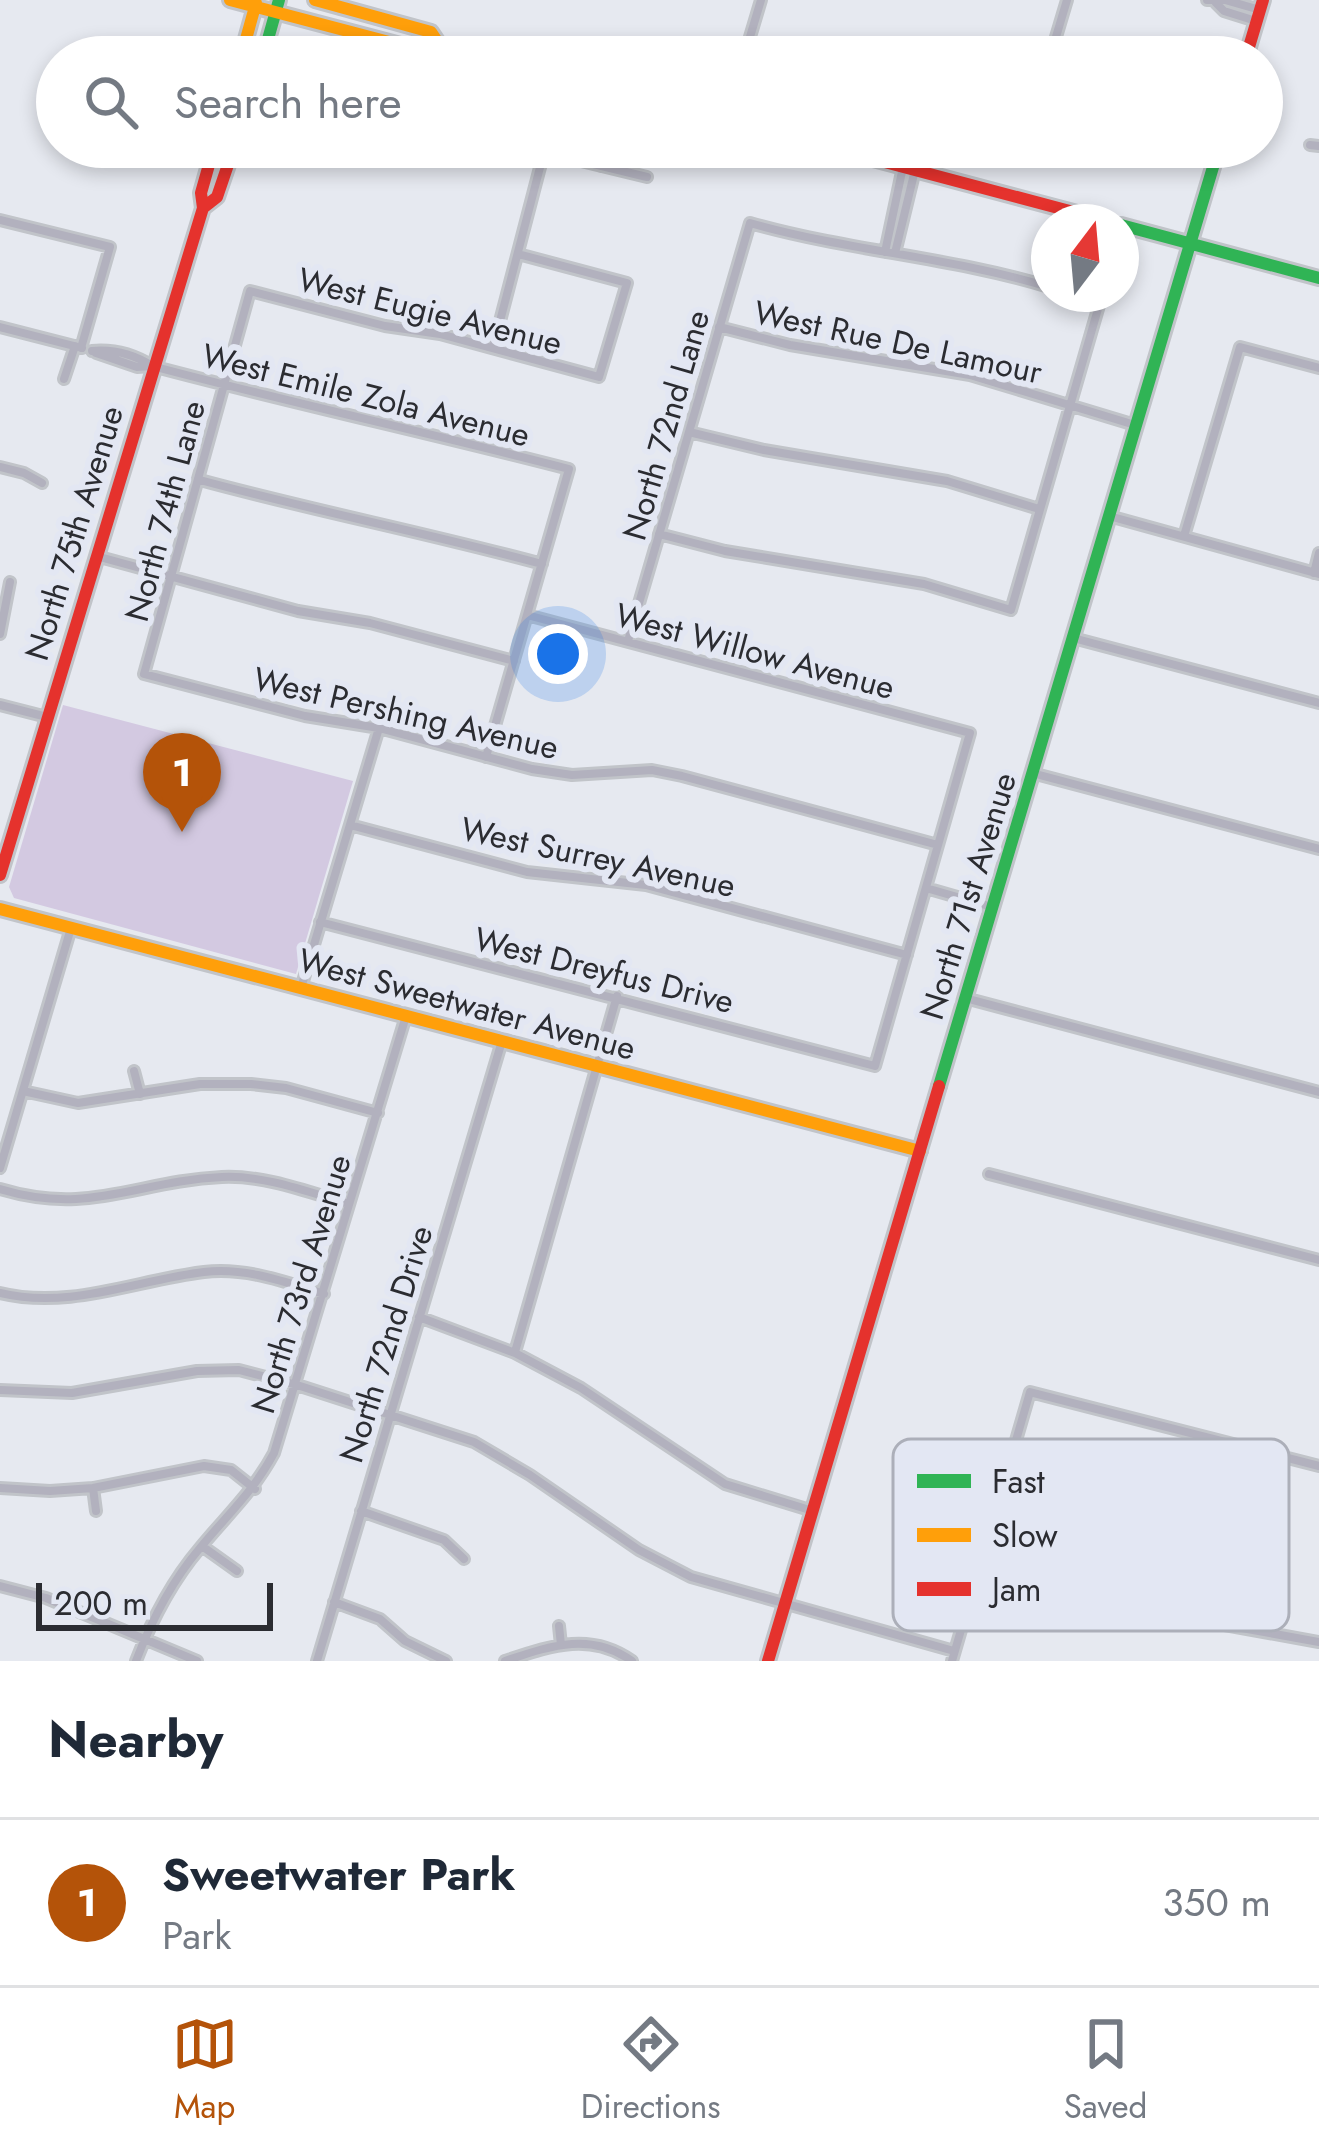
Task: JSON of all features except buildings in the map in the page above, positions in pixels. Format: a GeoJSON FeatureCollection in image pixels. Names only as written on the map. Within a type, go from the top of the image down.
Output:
{"type":"FeatureCollection","features":[{"type":"Feature","properties":{"kind":"street"},"geometry":{"type":"LineString","coordinates":[[230,0],[278,6],[376,36]]}},
{"type":"Feature","properties":{"kind":"street"},"geometry":{"type":"LineString","coordinates":[[315,0],[434,36]]}},
{"type":"Feature","properties":{"kind":"street"},"geometry":{"type":"LineString","coordinates":[[751,36],[761,0]]}},
{"type":"Feature","properties":{"kind":"street"},"geometry":{"type":"LineString","coordinates":[[1056,36],[1066,0]]}},
{"type":"Feature","properties":{"kind":"street"},"geometry":{"type":"LineString","coordinates":[[1211,1],[1260,10]]}},
{"type":"Feature","properties":{"kind":"street"},"geometry":{"type":"LineString","coordinates":[[247,36],[256,3]]}},
{"type":"Feature","properties":{"kind":"street"},"geometry":{"type":"LineString","coordinates":[[269,36],[278,6]]}},
{"type":"Feature","properties":{"kind":"street","name":"North 75th Avenue"},"geometry":{"type":"LineString","coordinates":[[0,875],[203,208],[201,193],[208,168]]}},
{"type":"Feature","properties":{"kind":"street","name":"North 75th Avenue"},"geometry":{"type":"LineString","coordinates":[[203,208],[217,197],[227,168]]}},
{"type":"Feature","properties":{"kind":"street"},"geometry":{"type":"LineString","coordinates":[[493,348],[540,168]]}},
{"type":"Feature","properties":{"kind":"street"},"geometry":{"type":"LineString","coordinates":[[609,168],[647,178]]}},
{"type":"Feature","properties":{"kind":"street"},"geometry":{"type":"LineString","coordinates":[[905,168],[1042,204]]}},
{"type":"Feature","properties":{"kind":"street","name":"North 71st Avenue"},"geometry":{"type":"LineString","coordinates":[[768,1661],[1213,168]]}},
{"type":"Feature","properties":{"kind":"street"},"geometry":{"type":"LineString","coordinates":[[890,252],[909,169]]}},
{"type":"Feature","properties":{"kind":"street","name":"North 72nd Lane"},"geometry":{"type":"LineString","coordinates":[[628,642],[719,327],[755,224],[764,211]]}},
{"type":"Feature","properties":{"kind":"street"},"geometry":{"type":"LineString","coordinates":[[0,220],[110,247],[64,379]]}},
{"type":"Feature","properties":{"kind":"street"},"geometry":{"type":"LineString","coordinates":[[755,224],[1031,282]]}},
{"type":"Feature","properties":{"kind":"street"},"geometry":{"type":"LineString","coordinates":[[1139,230],[1319,278]]}},
{"type":"Feature","properties":{"kind":"street","name":"West Eugie Avenue"},"geometry":{"type":"LineString","coordinates":[[250,292],[599,377],[627,283],[518,254]]}},
{"type":"Feature","properties":{"kind":"street","name":"North 74th Lane"},"geometry":{"type":"LineString","coordinates":[[144,674],[250,292]]}},
{"type":"Feature","properties":{"kind":"street"},"geometry":{"type":"LineString","coordinates":[[659,535],[725,551],[924,584],[1010,610],[1097,312]]}},
{"type":"Feature","properties":{"kind":"street","name":"West Emile Zola Avenue"},"geometry":{"type":"LineString","coordinates":[[0,327],[137,367],[152,366],[569,470],[542,564]]}},
{"type":"Feature","properties":{"kind":"street","name":"West Rue De Lamour"},"geometry":{"type":"LineString","coordinates":[[719,327],[771,341],[970,376],[1136,425]]}},
{"type":"Feature","properties":{"kind":"street"},"geometry":{"type":"LineString","coordinates":[[1184,536],[1240,346],[1319,368]]}},
{"type":"Feature","properties":{"kind":"street"},"geometry":{"type":"LineString","coordinates":[[689,432],[751,448],[947,481],[1040,509]]}},
{"type":"Feature","properties":{"kind":"street"},"geometry":{"type":"LineString","coordinates":[[0,466],[42,483]]}},
{"type":"Feature","properties":{"kind":"street"},"geometry":{"type":"LineString","coordinates":[[200,480],[542,564],[486,757]]}},
{"type":"Feature","properties":{"kind":"street"},"geometry":{"type":"LineString","coordinates":[[1109,516],[1316,573],[1319,553]]}},
{"type":"Feature","properties":{"kind":"street"},"geometry":{"type":"LineString","coordinates":[[95,556],[298,611],[370,623],[514,661]]}},
{"type":"Feature","properties":{"kind":"street"},"geometry":{"type":"LineString","coordinates":[[0,634],[10,582]]}},
{"type":"Feature","properties":{"kind":"street"},"geometry":{"type":"LineString","coordinates":[[991,621],[995,605]]}},
{"type":"Feature","properties":{"kind":"street","name":"West Willow Avenue"},"geometry":{"type":"LineString","coordinates":[[527,615],[970,733],[938,845]]}},
{"type":"Feature","properties":{"kind":"street"},"geometry":{"type":"LineString","coordinates":[[1073,638],[1319,703]]}},
{"type":"Feature","properties":{"kind":"street","name":"West Pershing Avenue"},"geometry":{"type":"LineString","coordinates":[[144,674],[305,716],[379,728],[572,775],[652,770],[938,845]]}},
{"type":"Feature","properties":{"kind":"street"},"geometry":{"type":"LineString","coordinates":[[0,705],[47,717]]}},
{"type":"Feature","properties":{"kind":"street"},"geometry":{"type":"LineString","coordinates":[[301,988],[379,728]]}},
{"type":"Feature","properties":{"kind":"street"},"geometry":{"type":"LineString","coordinates":[[1033,773],[1319,849]]}},
{"type":"Feature","properties":{"kind":"street","name":"West Surrey Avenue"},"geometry":{"type":"LineString","coordinates":[[350,825],[527,872],[646,885],[907,955]]}},
{"type":"Feature","properties":{"kind":"street"},"geometry":{"type":"LineString","coordinates":[[907,955],[938,845]]}},
{"type":"Feature","properties":{"kind":"street"},"geometry":{"type":"LineString","coordinates":[[926,888],[992,907]]}},
{"type":"Feature","properties":{"kind":"street","name":"West Sweetwater Avenue"},"geometry":{"type":"LineString","coordinates":[[0,909],[920,1151]]}},
{"type":"Feature","properties":{"kind":"street","name":"West Dreyfus Drive"},"geometry":{"type":"LineString","coordinates":[[320,922],[875,1066],[907,955]]}},
{"type":"Feature","properties":{"kind":"street"},"geometry":{"type":"LineString","coordinates":[[0,1168],[72,927]]}},
{"type":"Feature","properties":{"kind":"street"},"geometry":{"type":"LineString","coordinates":[[515,1353],[617,996]]}},
{"type":"Feature","properties":{"kind":"street"},"geometry":{"type":"LineString","coordinates":[[965,998],[1319,1093]]}},
{"type":"Feature","properties":{"kind":"street","name":"North 73rd Avenue"},"geometry":{"type":"LineString","coordinates":[[136,1661],[170,1588],[255,1489],[274,1453],[406,1016]]}},
{"type":"Feature","properties":{"kind":"street","name":"North 72nd Drive"},"geometry":{"type":"LineString","coordinates":[[317,1661],[502,1041]]}},
{"type":"Feature","properties":{"kind":"street"},"geometry":{"type":"LineString","coordinates":[[134,1071],[140,1094]]}},
{"type":"Feature","properties":{"kind":"street"},"geometry":{"type":"LineString","coordinates":[[23,1091],[78,1103],[200,1084],[251,1084],[286,1088],[379,1113]]}},
{"type":"Feature","properties":{"kind":"street"},"geometry":{"type":"LineString","coordinates":[[988,1174],[1319,1260]]}},
{"type":"Feature","properties":{"kind":"street"},"geometry":{"type":"LineString","coordinates":[[0,1190],[44,1201],[68,1201],[205,1178],[240,1177],[350,1204]]}},
{"type":"Feature","properties":{"kind":"street"},"geometry":{"type":"LineString","coordinates":[[0,1293],[74,1297],[218,1271],[261,1275],[324,1294]]}},
{"type":"Feature","properties":{"kind":"street"},"geometry":{"type":"LineString","coordinates":[[419,1317],[515,1353],[581,1388],[724,1484],[813,1511]]}},
{"type":"Feature","properties":{"kind":"street"},"geometry":{"type":"LineString","coordinates":[[0,1390],[72,1393],[197,1371],[239,1370],[297,1385],[453,1434],[491,1451],[670,1569],[953,1656]]}},
{"type":"Feature","properties":{"kind":"street"},"geometry":{"type":"LineString","coordinates":[[1016,1439],[1030,1392],[1214,1439]]}},
{"type":"Feature","properties":{"kind":"street"},"geometry":{"type":"LineString","coordinates":[[1289,1458],[1319,1466]]}},
{"type":"Feature","properties":{"kind":"street"},"geometry":{"type":"LineString","coordinates":[[0,1488],[93,1488],[204,1466],[231,1470],[255,1489]]}},
{"type":"Feature","properties":{"kind":"street"},"geometry":{"type":"LineString","coordinates":[[93,1488],[96,1510]]}},
{"type":"Feature","properties":{"kind":"street"},"geometry":{"type":"LineString","coordinates":[[361,1511],[444,1540],[464,1559]]}},
{"type":"Feature","properties":{"kind":"street"},"geometry":{"type":"LineString","coordinates":[[202,1546],[237,1570]]}},
{"type":"Feature","properties":{"kind":"street"},"geometry":{"type":"LineString","coordinates":[[0,1586],[46,1598],[197,1661]]}},
{"type":"Feature","properties":{"kind":"street"},"geometry":{"type":"LineString","coordinates":[[334,1602],[380,1619],[405,1641],[446,1661]]}},
{"type":"Feature","properties":{"kind":"street"},"geometry":{"type":"LineString","coordinates":[[559,1627],[561,1645]]}},
{"type":"Feature","properties":{"kind":"street"},"geometry":{"type":"LineString","coordinates":[[1255,1631],[1319,1642]]}},
{"type":"Feature","properties":{"kind":"street"},"geometry":{"type":"LineString","coordinates":[[505,1661],[584,1641],[614,1648],[632,1661]]}},
{"type":"Feature","properties":{"kind":"shaded area"},"geometry":{"type":"Polygon","coordinates":[[[63,705],[353,781],[296,974],[14,898],[9,887],[63,705]]]}},
{"type":"Feature","properties":{"kind":"traffic: fast"},"geometry":{"type":"LineString","coordinates":[[269,36],[279,0]]}},
{"type":"Feature","properties":{"kind":"traffic: fast"},"geometry":{"type":"LineString","coordinates":[[939,1086],[1213,168]]}},
{"type":"Feature","properties":{"kind":"traffic: fast"},"geometry":{"type":"LineString","coordinates":[[1139,230],[1319,278]]}},
{"type":"Feature","properties":{"kind":"traffic: slow"},"geometry":{"type":"LineString","coordinates":[[230,0],[366,36]]}},
{"type":"Feature","properties":{"kind":"traffic: slow"},"geometry":{"type":"LineString","coordinates":[[315,0],[434,36]]}},
{"type":"Feature","properties":{"kind":"traffic: slow"},"geometry":{"type":"LineString","coordinates":[[247,36],[256,3]]}},
{"type":"Feature","properties":{"kind":"traffic: slow"},"geometry":{"type":"LineString","coordinates":[[0,909],[920,1151]]}},
{"type":"Feature","properties":{"kind":"traffic: jam"},"geometry":{"type":"LineString","coordinates":[[1252,36],[1263,0]]}},
{"type":"Feature","properties":{"kind":"traffic: jam"},"geometry":{"type":"LineString","coordinates":[[0,875],[203,208],[201,193],[208,168]]}},
{"type":"Feature","properties":{"kind":"traffic: jam"},"geometry":{"type":"LineString","coordinates":[[203,208],[217,197],[227,168]]}},
{"type":"Feature","properties":{"kind":"traffic: jam"},"geometry":{"type":"LineString","coordinates":[[907,168],[1043,204]]}},
{"type":"Feature","properties":{"kind":"traffic: jam"},"geometry":{"type":"LineString","coordinates":[[768,1661],[939,1086]]}},
{"type":"Feature","properties":{"kind":"place","name":"Sweetwater Park"},"geometry":{"type":"Point","coordinates":[182,832]}}]}
